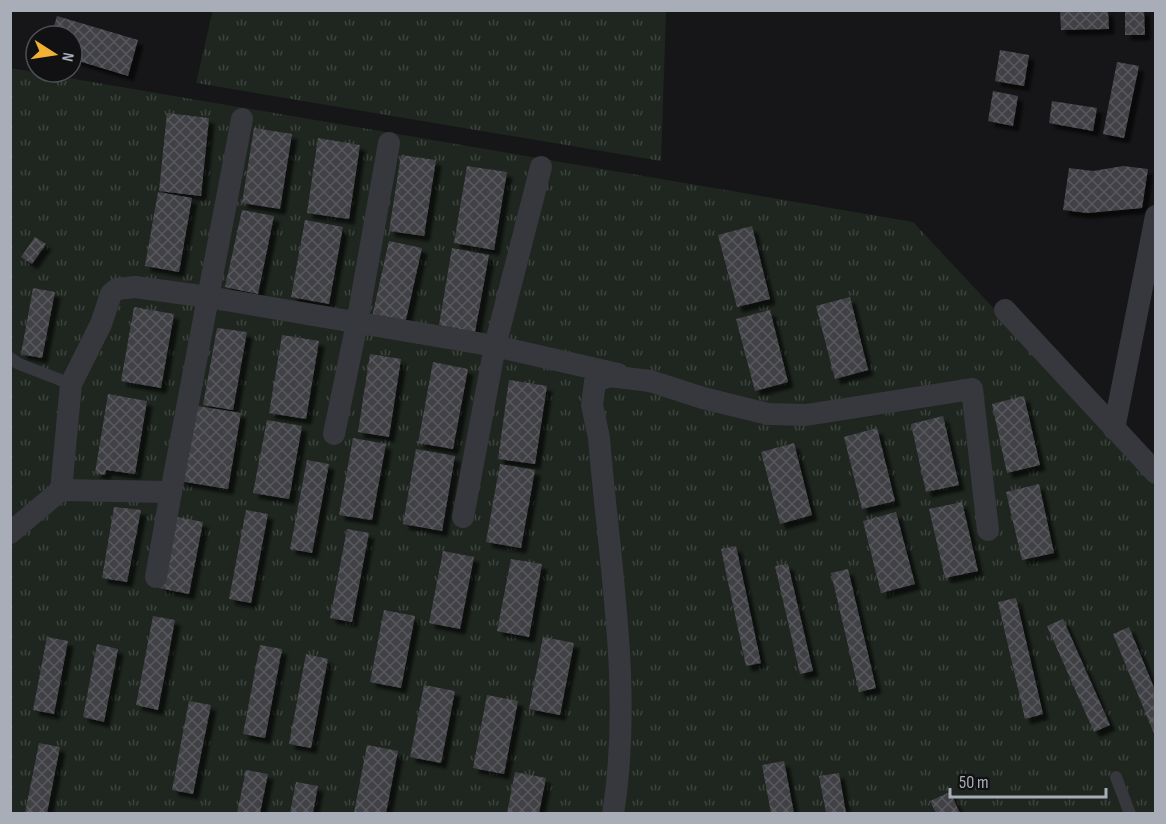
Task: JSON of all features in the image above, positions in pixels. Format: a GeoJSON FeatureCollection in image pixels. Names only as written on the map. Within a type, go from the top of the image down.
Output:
{"type":"FeatureCollection","features":[{"type":"Feature","properties":{"kind":"street"},"geometry":{"type":"LineString","coordinates":[[156,577],[242,119]]}},
{"type":"Feature","properties":{"kind":"street"},"geometry":{"type":"LineString","coordinates":[[334,435],[357,323],[389,142]]}},
{"type":"Feature","properties":{"kind":"street"},"geometry":{"type":"LineString","coordinates":[[463,517],[495,346],[541,167]]}},
{"type":"Feature","properties":{"kind":"street"},"geometry":{"type":"LineString","coordinates":[[1114,429],[1155,216]]}},
{"type":"Feature","properties":{"kind":"street"},"geometry":{"type":"LineString","coordinates":[[61,490],[71,384],[101,324],[111,294],[117,289],[135,288],[208,297],[495,346],[650,381],[768,414],[806,415],[972,389],[988,530]]}},
{"type":"Feature","properties":{"kind":"street"},"geometry":{"type":"LineString","coordinates":[[1005,310],[1155,473]]}},
{"type":"Feature","properties":{"kind":"street"},"geometry":{"type":"LineString","coordinates":[[613,813],[620,748],[619,664],[599,438],[592,405],[595,382],[609,376],[650,381]]}},
{"type":"Feature","properties":{"kind":"street"},"geometry":{"type":"LineString","coordinates":[[10,533],[61,490],[171,492]]}},
{"type":"Feature","properties":{"kind":"lane"},"geometry":{"type":"LineString","coordinates":[[10,358],[18,364],[71,384]]}},
{"type":"Feature","properties":{"kind":"lane"},"geometry":{"type":"LineString","coordinates":[[1116,777],[1130,813]]}},
{"type":"Feature","properties":{"kind":"green space"},"geometry":{"type":"Polygon","coordinates":[[[213,10],[666,11],[661,161],[196,83],[213,10]]]}},
{"type":"Feature","properties":{"kind":"green space"},"geometry":{"type":"Polygon","coordinates":[[[10,68],[24,70],[24,84],[84,84],[84,81],[913,222],[1155,481],[1155,813],[11,813],[10,68]]]}},
{"type":"Feature","properties":{"kind":"building"},"geometry":{"type":"Polygon","coordinates":[[[1060,10],[1108,10],[1109,29],[1061,30],[1060,10]]]}},
{"type":"Feature","properties":{"kind":"building"},"geometry":{"type":"Polygon","coordinates":[[[1125,10],[1144,10],[1145,35],[1125,35],[1125,10]]]}},
{"type":"Feature","properties":{"kind":"building"},"geometry":{"type":"Polygon","coordinates":[[[57,16],[84,24],[55,24],[57,16]]]}},
{"type":"Feature","properties":{"kind":"building"},"geometry":{"type":"Polygon","coordinates":[[[84,24],[138,40],[128,76],[84,63],[84,24]]]}},
{"type":"Feature","properties":{"kind":"building"},"geometry":{"type":"Polygon","coordinates":[[[1000,50],[1029,55],[1024,86],[995,81],[1000,50]]]}},
{"type":"Feature","properties":{"kind":"building"},"geometry":{"type":"Polygon","coordinates":[[[1117,62],[1139,66],[1124,138],[1103,134],[1117,62]]]}},
{"type":"Feature","properties":{"kind":"building"},"geometry":{"type":"Polygon","coordinates":[[[993,91],[1018,96],[1013,126],[988,121],[993,91]]]}},
{"type":"Feature","properties":{"kind":"building"},"geometry":{"type":"Polygon","coordinates":[[[1052,101],[1097,108],[1093,131],[1049,123],[1052,101]]]}},
{"type":"Feature","properties":{"kind":"building"},"geometry":{"type":"Polygon","coordinates":[[[167,113],[209,118],[201,196],[159,191],[167,113]]]}},
{"type":"Feature","properties":{"kind":"building"},"geometry":{"type":"Polygon","coordinates":[[[254,128],[292,134],[280,209],[242,203],[254,128]]]}},
{"type":"Feature","properties":{"kind":"building"},"geometry":{"type":"Polygon","coordinates":[[[318,138],[360,145],[349,219],[307,213],[318,138]]]}},
{"type":"Feature","properties":{"kind":"building"},"geometry":{"type":"Polygon","coordinates":[[[401,155],[436,160],[424,236],[389,231],[401,155]]]}},
{"type":"Feature","properties":{"kind":"building"},"geometry":{"type":"Polygon","coordinates":[[[467,166],[507,172],[494,250],[454,243],[467,166]]]}},
{"type":"Feature","properties":{"kind":"building"},"geometry":{"type":"Polygon","coordinates":[[[1123,166],[1148,169],[1142,208],[1087,213],[1063,210],[1069,168],[1093,171],[1123,166]]]}},
{"type":"Feature","properties":{"kind":"building"},"geometry":{"type":"Polygon","coordinates":[[[158,192],[192,198],[179,272],[145,266],[158,192]]]}},
{"type":"Feature","properties":{"kind":"building"},"geometry":{"type":"Polygon","coordinates":[[[242,210],[274,216],[258,294],[225,287],[242,210]]]}},
{"type":"Feature","properties":{"kind":"building"},"geometry":{"type":"Polygon","coordinates":[[[305,220],[343,227],[329,304],[291,297],[305,220]]]}},
{"type":"Feature","properties":{"kind":"building"},"geometry":{"type":"Polygon","coordinates":[[[752,226],[770,299],[737,307],[718,235],[752,226]]]}},
{"type":"Feature","properties":{"kind":"building"},"geometry":{"type":"Polygon","coordinates":[[[35,237],[46,244],[32,264],[21,257],[35,237]]]}},
{"type":"Feature","properties":{"kind":"building"},"geometry":{"type":"Polygon","coordinates":[[[389,241],[422,248],[405,324],[372,317],[389,241]]]}},
{"type":"Feature","properties":{"kind":"building"},"geometry":{"type":"Polygon","coordinates":[[[452,248],[489,255],[475,332],[439,325],[452,248]]]}},
{"type":"Feature","properties":{"kind":"building"},"geometry":{"type":"Polygon","coordinates":[[[33,288],[55,292],[42,358],[21,354],[33,288]]]}},
{"type":"Feature","properties":{"kind":"building"},"geometry":{"type":"Polygon","coordinates":[[[850,297],[868,370],[835,379],[816,306],[850,297]]]}},
{"type":"Feature","properties":{"kind":"building"},"geometry":{"type":"Polygon","coordinates":[[[134,307],[174,314],[161,388],[121,381],[134,307]]]}},
{"type":"Feature","properties":{"kind":"building"},"geometry":{"type":"Polygon","coordinates":[[[770,310],[788,382],[755,391],[736,319],[770,310]]]}},
{"type":"Feature","properties":{"kind":"building"},"geometry":{"type":"Polygon","coordinates":[[[217,328],[247,332],[233,410],[203,405],[217,328]]]}},
{"type":"Feature","properties":{"kind":"building"},"geometry":{"type":"Polygon","coordinates":[[[282,335],[319,341],[306,419],[269,413],[282,335]]]}},
{"type":"Feature","properties":{"kind":"building"},"geometry":{"type":"Polygon","coordinates":[[[370,354],[401,359],[389,437],[358,432],[370,354]]]}},
{"type":"Feature","properties":{"kind":"building"},"geometry":{"type":"Polygon","coordinates":[[[433,362],[468,369],[453,449],[418,443],[433,362]]]}},
{"type":"Feature","properties":{"kind":"building"},"geometry":{"type":"Polygon","coordinates":[[[509,380],[547,386],[535,464],[498,459],[509,380]]]}},
{"type":"Feature","properties":{"kind":"building"},"geometry":{"type":"Polygon","coordinates":[[[108,394],[147,401],[135,474],[106,470],[105,475],[95,473],[108,394]]]}},
{"type":"Feature","properties":{"kind":"building"},"geometry":{"type":"Polygon","coordinates":[[[1024,396],[1040,465],[1007,473],[992,404],[1024,396]]]}},
{"type":"Feature","properties":{"kind":"building"},"geometry":{"type":"Polygon","coordinates":[[[191,405],[241,413],[228,489],[179,481],[191,405]]]}},
{"type":"Feature","properties":{"kind":"building"},"geometry":{"type":"Polygon","coordinates":[[[943,416],[959,485],[926,492],[911,424],[943,416]]]}},
{"type":"Feature","properties":{"kind":"building"},"geometry":{"type":"Polygon","coordinates":[[[267,420],[302,426],[289,499],[253,493],[267,420]]]}},
{"type":"Feature","properties":{"kind":"building"},"geometry":{"type":"Polygon","coordinates":[[[877,428],[895,501],[862,509],[844,437],[877,428]]]}},
{"type":"Feature","properties":{"kind":"building"},"geometry":{"type":"Polygon","coordinates":[[[353,438],[386,444],[372,520],[339,515],[353,438]]]}},
{"type":"Feature","properties":{"kind":"building"},"geometry":{"type":"Polygon","coordinates":[[[794,443],[812,515],[780,524],[761,452],[794,443]]]}},
{"type":"Feature","properties":{"kind":"building"},"geometry":{"type":"Polygon","coordinates":[[[416,449],[455,456],[442,531],[403,524],[416,449]]]}},
{"type":"Feature","properties":{"kind":"building"},"geometry":{"type":"Polygon","coordinates":[[[307,460],[329,464],[312,553],[290,549],[307,460]]]}},
{"type":"Feature","properties":{"kind":"building"},"geometry":{"type":"Polygon","coordinates":[[[500,464],[535,470],[521,548],[486,542],[500,464]]]}},
{"type":"Feature","properties":{"kind":"building"},"geometry":{"type":"Polygon","coordinates":[[[1039,484],[1054,553],[1022,560],[1006,492],[1039,484]]]}},
{"type":"Feature","properties":{"kind":"building"},"geometry":{"type":"Polygon","coordinates":[[[962,502],[978,571],[945,578],[929,509],[962,502]]]}},
{"type":"Feature","properties":{"kind":"building"},"geometry":{"type":"Polygon","coordinates":[[[114,507],[141,510],[127,582],[102,578],[114,507]]]}},
{"type":"Feature","properties":{"kind":"building"},"geometry":{"type":"Polygon","coordinates":[[[246,510],[268,514],[251,603],[229,599],[246,510]]]}},
{"type":"Feature","properties":{"kind":"building"},"geometry":{"type":"Polygon","coordinates":[[[896,512],[915,584],[881,593],[863,521],[896,512]]]}},
{"type":"Feature","properties":{"kind":"building"},"geometry":{"type":"Polygon","coordinates":[[[172,516],[203,522],[189,594],[159,588],[172,516]]]}},
{"type":"Feature","properties":{"kind":"building"},"geometry":{"type":"Polygon","coordinates":[[[347,529],[369,533],[352,622],[330,618],[347,529]]]}},
{"type":"Feature","properties":{"kind":"building"},"geometry":{"type":"Polygon","coordinates":[[[736,546],[761,663],[746,666],[721,549],[736,546]]]}},
{"type":"Feature","properties":{"kind":"building"},"geometry":{"type":"Polygon","coordinates":[[[443,551],[474,557],[460,629],[429,623],[443,551]]]}},
{"type":"Feature","properties":{"kind":"building"},"geometry":{"type":"Polygon","coordinates":[[[511,559],[542,564],[529,637],[497,631],[511,559]]]}},
{"type":"Feature","properties":{"kind":"building"},"geometry":{"type":"Polygon","coordinates":[[[788,564],[813,671],[800,674],[775,566],[788,564]]]}},
{"type":"Feature","properties":{"kind":"building"},"geometry":{"type":"Polygon","coordinates":[[[848,569],[876,688],[859,692],[831,573],[848,569]]]}},
{"type":"Feature","properties":{"kind":"building"},"geometry":{"type":"Polygon","coordinates":[[[1016,598],[1043,714],[1025,719],[998,602],[1016,598]]]}},
{"type":"Feature","properties":{"kind":"building"},"geometry":{"type":"Polygon","coordinates":[[[384,610],[415,616],[401,688],[370,682],[384,610]]]}},
{"type":"Feature","properties":{"kind":"building"},"geometry":{"type":"Polygon","coordinates":[[[153,616],[175,620],[158,710],[136,705],[153,616]]]}},
{"type":"Feature","properties":{"kind":"building"},"geometry":{"type":"Polygon","coordinates":[[[1063,619],[1110,725],[1094,732],[1047,626],[1063,619]]]}},
{"type":"Feature","properties":{"kind":"building"},"geometry":{"type":"Polygon","coordinates":[[[1129,627],[1155,690],[1155,736],[1113,634],[1129,627]]]}},
{"type":"Feature","properties":{"kind":"building"},"geometry":{"type":"Polygon","coordinates":[[[47,637],[68,641],[54,714],[33,710],[47,637]]]}},
{"type":"Feature","properties":{"kind":"building"},"geometry":{"type":"Polygon","coordinates":[[[543,637],[574,643],[560,715],[529,709],[543,637]]]}},
{"type":"Feature","properties":{"kind":"building"},"geometry":{"type":"Polygon","coordinates":[[[97,644],[118,649],[104,722],[83,717],[97,644]]]}},
{"type":"Feature","properties":{"kind":"building"},"geometry":{"type":"Polygon","coordinates":[[[260,645],[282,649],[265,738],[243,734],[260,645]]]}},
{"type":"Feature","properties":{"kind":"building"},"geometry":{"type":"Polygon","coordinates":[[[306,654],[328,659],[311,748],[289,744],[306,654]]]}},
{"type":"Feature","properties":{"kind":"building"},"geometry":{"type":"Polygon","coordinates":[[[424,685],[455,691],[441,763],[410,757],[424,685]]]}},
{"type":"Feature","properties":{"kind":"building"},"geometry":{"type":"Polygon","coordinates":[[[487,695],[518,701],[504,774],[473,768],[487,695]]]}},
{"type":"Feature","properties":{"kind":"building"},"geometry":{"type":"Polygon","coordinates":[[[189,701],[211,705],[193,794],[172,790],[189,701]]]}},
{"type":"Feature","properties":{"kind":"building"},"geometry":{"type":"Polygon","coordinates":[[[39,743],[60,747],[47,813],[25,813],[39,743]]]}},
{"type":"Feature","properties":{"kind":"building"},"geometry":{"type":"Polygon","coordinates":[[[367,745],[398,751],[386,813],[354,813],[367,745]]]}},
{"type":"Feature","properties":{"kind":"building"},"geometry":{"type":"Polygon","coordinates":[[[784,761],[794,813],[771,813],[762,765],[784,761]]]}},
{"type":"Feature","properties":{"kind":"building"},"geometry":{"type":"Polygon","coordinates":[[[246,770],[268,774],[260,813],[237,813],[246,770]]]}},
{"type":"Feature","properties":{"kind":"building"},"geometry":{"type":"Polygon","coordinates":[[[515,772],[546,778],[539,813],[507,813],[515,772]]]}},
{"type":"Feature","properties":{"kind":"building"},"geometry":{"type":"Polygon","coordinates":[[[839,773],[846,813],[826,813],[819,776],[839,773]]]}},
{"type":"Feature","properties":{"kind":"building"},"geometry":{"type":"Polygon","coordinates":[[[296,782],[318,786],[313,813],[290,813],[296,782]]]}},
{"type":"Feature","properties":{"kind":"building"},"geometry":{"type":"Polygon","coordinates":[[[950,792],[960,813],[936,813],[930,801],[950,792]]]}}]}
